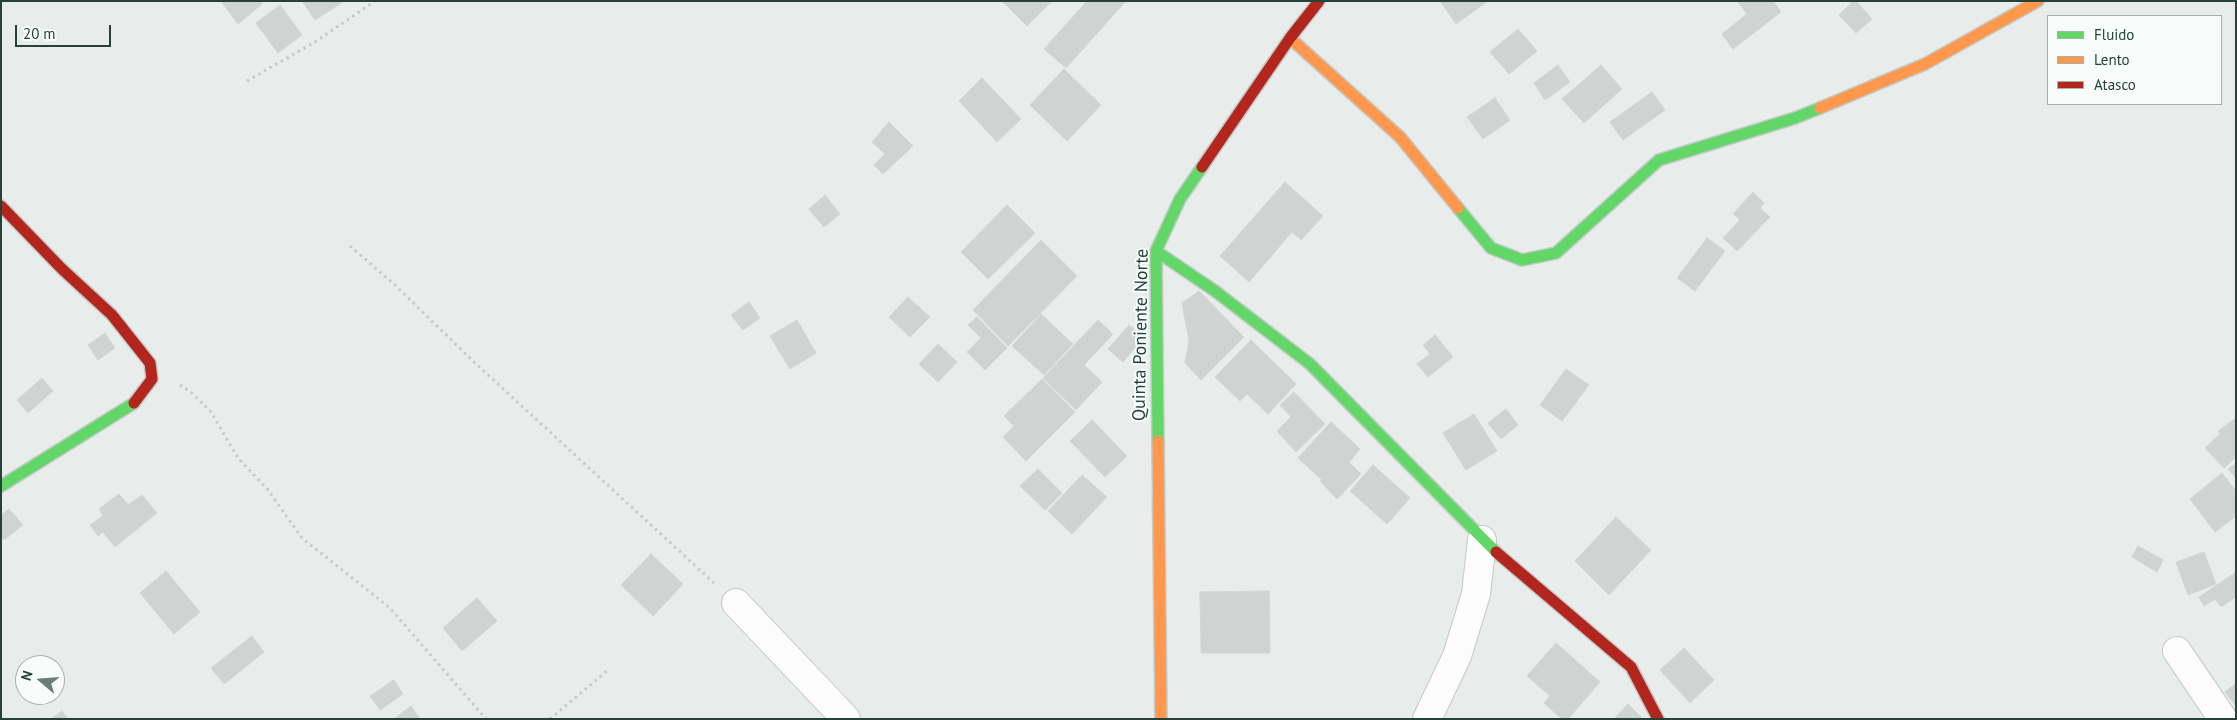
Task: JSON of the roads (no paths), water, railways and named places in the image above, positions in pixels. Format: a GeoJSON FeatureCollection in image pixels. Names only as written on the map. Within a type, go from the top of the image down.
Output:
{"type":"FeatureCollection","features":[{"type":"Feature","properties":{"kind":"street","name":"Quinta Poniente Norte"},"geometry":{"type":"LineString","coordinates":[[1161,719],[1156,251],[1180,199],[1290,38],[1320,1]]}},
{"type":"Feature","properties":{"kind":"street"},"geometry":{"type":"LineString","coordinates":[[1290,38],[1400,138],[1491,248],[1522,260],[1556,253],[1659,160],[1795,118],[1925,64],[2038,1]]}},
{"type":"Feature","properties":{"kind":"street"},"geometry":{"type":"LineString","coordinates":[[1,206],[62,269],[112,315],[150,363],[152,379],[135,402],[1,486]]}},
{"type":"Feature","properties":{"kind":"street"},"geometry":{"type":"LineString","coordinates":[[1156,251],[1214,291],[1310,364],[1482,540],[1631,667],[1658,719]]}},
{"type":"Feature","properties":{"kind":"street"},"geometry":{"type":"LineString","coordinates":[[1427,719],[1457,656],[1476,594],[1482,540]]}},
{"type":"Feature","properties":{"kind":"street"},"geometry":{"type":"LineString","coordinates":[[736,604],[846,719]]}},
{"type":"Feature","properties":{"kind":"street"},"geometry":{"type":"LineString","coordinates":[[2177,651],[2223,719]]}}]}
